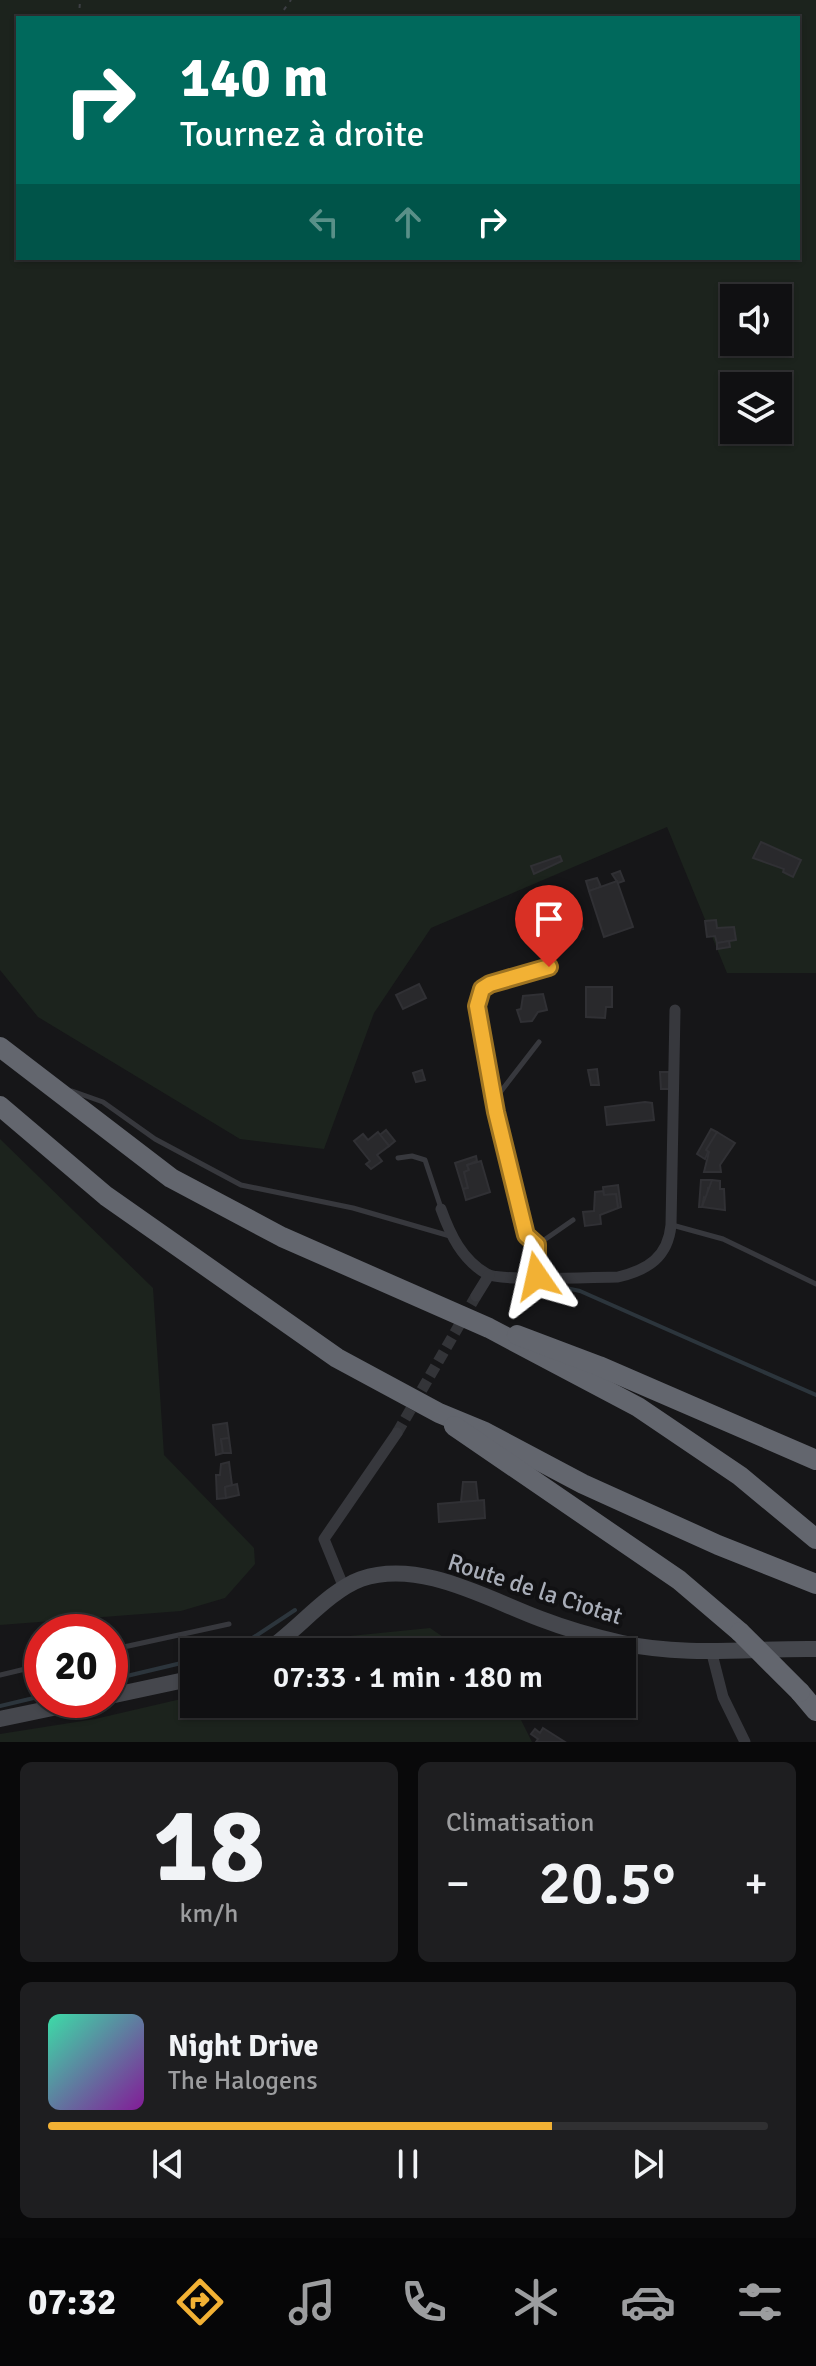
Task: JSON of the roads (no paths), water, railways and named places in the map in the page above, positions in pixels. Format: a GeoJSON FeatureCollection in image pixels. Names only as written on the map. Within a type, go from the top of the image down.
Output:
{"type":"FeatureCollection","features":[{"type":"Feature","properties":{"kind":"highway"},"geometry":{"type":"LineString","coordinates":[[0,1047],[171,1178],[282,1237],[489,1328],[638,1407],[740,1476],[816,1539]]}},
{"type":"Feature","properties":{"kind":"highway"},"geometry":{"type":"LineString","coordinates":[[0,1106],[106,1196],[337,1358],[439,1413],[485,1432],[597,1490],[718,1545],[816,1584]]}},
{"type":"Feature","properties":{"kind":"highway"},"geometry":{"type":"LineString","coordinates":[[489,1328],[532,1339],[816,1460]]}},
{"type":"Feature","properties":{"kind":"highway"},"geometry":{"type":"LineString","coordinates":[[439,1413],[475,1443],[679,1580],[740,1632],[816,1711]]}},
{"type":"Feature","properties":{"kind":"main road","name":"Route de la Ciotat"},"geometry":{"type":"LineString","coordinates":[[286,1638],[344,1588],[379,1576],[441,1580],[545,1621],[624,1644],[711,1650],[816,1649]]}},
{"type":"Feature","properties":{"kind":"main road"},"geometry":{"type":"LineString","coordinates":[[128,1692],[180,1681]]}},
{"type":"Feature","properties":{"kind":"main road"},"geometry":{"type":"LineString","coordinates":[[0,1719],[24,1714]]}},
{"type":"Feature","properties":{"kind":"street"},"geometry":{"type":"LineString","coordinates":[[441,1209],[451,1237],[468,1259],[489,1275],[618,1277],[635,1273],[664,1252],[671,1225],[675,1010]]}},
{"type":"Feature","properties":{"kind":"street"},"geometry":{"type":"LineString","coordinates":[[476,1296],[489,1275]]}},
{"type":"Feature","properties":{"kind":"street"},"geometry":{"type":"LineString","coordinates":[[344,1588],[324,1539],[397,1433]]}},
{"type":"Feature","properties":{"kind":"street"},"geometry":{"type":"LineString","coordinates":[[711,1650],[723,1697],[745,1742]]}},
{"type":"Feature","properties":{"kind":"lane"},"geometry":{"type":"LineString","coordinates":[[537,1276],[537,1245],[526,1235],[477,1006],[482,989],[549,967]]}},
{"type":"Feature","properties":{"kind":"lane"},"geometry":{"type":"LineString","coordinates":[[495,1099],[539,1042]]}},
{"type":"Feature","properties":{"kind":"lane"},"geometry":{"type":"LineString","coordinates":[[36,1077],[103,1102],[155,1139],[241,1185],[353,1208],[451,1237]]}},
{"type":"Feature","properties":{"kind":"lane"},"geometry":{"type":"LineString","coordinates":[[398,1158],[412,1156],[425,1160],[441,1209]]}},
{"type":"Feature","properties":{"kind":"lane"},"geometry":{"type":"LineString","coordinates":[[537,1245],[573,1220]]}},
{"type":"Feature","properties":{"kind":"lane"},"geometry":{"type":"LineString","coordinates":[[671,1225],[723,1239],[816,1284]]}},
{"type":"Feature","properties":{"kind":"lane"},"geometry":{"type":"LineString","coordinates":[[128,1646],[229,1624]]}},
{"type":"Feature","properties":{"kind":"lane"},"geometry":{"type":"LineString","coordinates":[[0,1675],[24,1669]]}},
{"type":"Feature","properties":{"kind":"waterway"},"geometry":{"type":"LineString","coordinates":[[550,1292],[561,1287],[580,1291],[816,1395]]}},
{"type":"Feature","properties":{"kind":"waterway"},"geometry":{"type":"LineString","coordinates":[[253,1638],[295,1610]]}},
{"type":"Feature","properties":{"kind":"waterway"},"geometry":{"type":"LineString","coordinates":[[128,1676],[180,1663]]}},
{"type":"Feature","properties":{"kind":"waterway"},"geometry":{"type":"LineString","coordinates":[[0,1706],[24,1700]]}},
{"type":"Feature","properties":{"kind":"tunnel"},"geometry":{"type":"LineString","coordinates":[[397,1433],[476,1296]]}}]}
